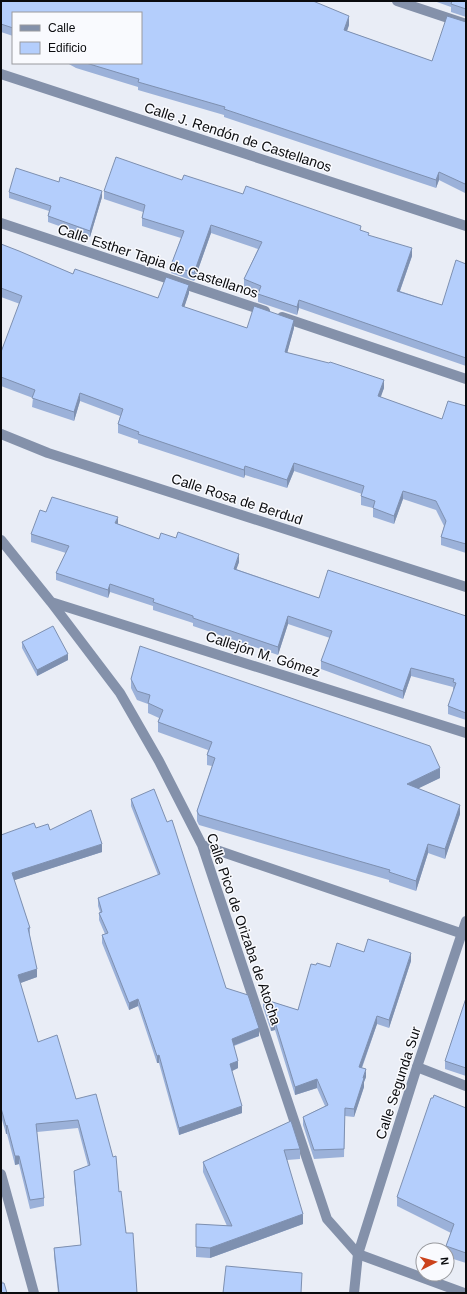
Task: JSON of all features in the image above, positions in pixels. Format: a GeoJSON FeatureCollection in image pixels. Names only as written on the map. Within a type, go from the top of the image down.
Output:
{"type":"FeatureCollection","features":[{"type":"Feature","properties":{"kind":"street"},"geometry":{"type":"LineString","coordinates":[[397,1],[466,24]]}},
{"type":"Feature","properties":{"kind":"street","name":"Calle J. Rendón de Castellanos"},"geometry":{"type":"LineString","coordinates":[[1,74],[466,226]]}},
{"type":"Feature","properties":{"kind":"street","name":"Calle Esther Tapia de Castellanos"},"geometry":{"type":"LineString","coordinates":[[1,223],[466,379]]}},
{"type":"Feature","properties":{"kind":"street","name":"Calle Rosa de Berdud"},"geometry":{"type":"LineString","coordinates":[[1,434],[48,453],[466,586]]}},
{"type":"Feature","properties":{"kind":"street","name":"Calle Pico de Orizaba de Atocha"},"geometry":{"type":"LineString","coordinates":[[1,540],[51,602],[120,693],[159,761],[202,845],[327,1219],[358,1254]]}},
{"type":"Feature","properties":{"kind":"street","name":"Callejón M. Gómez"},"geometry":{"type":"LineString","coordinates":[[51,602],[466,733]]}},
{"type":"Feature","properties":{"kind":"street"},"geometry":{"type":"LineString","coordinates":[[202,845],[464,934]]}},
{"type":"Feature","properties":{"kind":"street","name":"Calle Segunda Sur"},"geometry":{"type":"LineString","coordinates":[[358,1254],[417,1067],[464,934],[466,921]]}},
{"type":"Feature","properties":{"kind":"street"},"geometry":{"type":"LineString","coordinates":[[417,1067],[466,1086]]}},
{"type":"Feature","properties":{"kind":"street"},"geometry":{"type":"LineString","coordinates":[[1,1174],[34,1293]]}},
{"type":"Feature","properties":{"kind":"street"},"geometry":{"type":"LineString","coordinates":[[354,1293],[358,1254],[464,1293]]}},
{"type":"Feature","properties":{"kind":"building"},"geometry":{"type":"Polygon","coordinates":[[[1,1],[313,1],[349,16],[344,30],[432,61],[447,16],[466,22],[466,182],[465,184],[439,172],[436,180],[224,109],[225,107],[138,82],[139,79],[89,64],[142,64],[142,12],[12,12],[12,28],[1,24],[1,1]]]}},
{"type":"Feature","properties":{"kind":"building"},"geometry":{"type":"Polygon","coordinates":[[[452,1],[466,1],[466,9],[451,4],[452,1]]]}},
{"type":"Feature","properties":{"kind":"building"},"geometry":{"type":"Polygon","coordinates":[[[116,157],[182,180],[184,175],[243,194],[246,186],[361,226],[360,230],[369,233],[368,235],[412,248],[397,291],[442,305],[456,260],[466,264],[466,358],[299,300],[297,307],[258,294],[261,286],[244,279],[262,242],[211,225],[194,273],[171,265],[184,231],[142,218],[145,205],[104,191],[116,157]]]}},
{"type":"Feature","properties":{"kind":"building"},"geometry":{"type":"Polygon","coordinates":[[[16,168],[59,182],[60,177],[102,191],[90,231],[48,216],[51,206],[9,192],[16,168]]]}},
{"type":"Feature","properties":{"kind":"building"},"geometry":{"type":"Polygon","coordinates":[[[1,244],[73,274],[75,269],[158,298],[166,277],[189,285],[182,306],[247,328],[254,306],[294,320],[285,352],[330,362],[384,380],[378,396],[442,419],[448,401],[466,406],[466,544],[441,537],[446,521],[436,501],[403,491],[394,516],[373,508],[375,501],[361,496],[364,486],[294,463],[287,480],[245,466],[244,470],[138,434],[139,432],[118,424],[123,409],[80,393],[74,412],[32,398],[35,390],[1,377],[1,352],[22,296],[1,288],[1,244]]]}},
{"type":"Feature","properties":{"kind":"building"},"geometry":{"type":"Polygon","coordinates":[[[52,497],[118,517],[115,523],[159,539],[161,533],[176,538],[178,532],[239,554],[234,569],[319,598],[328,570],[466,616],[466,713],[448,706],[456,683],[453,682],[454,679],[411,668],[403,691],[321,661],[332,631],[288,616],[278,647],[193,618],[193,616],[153,602],[154,599],[110,584],[108,590],[56,573],[69,546],[31,534],[40,510],[46,512],[52,497]]]}},
{"type":"Feature","properties":{"kind":"building"},"geometry":{"type":"Polygon","coordinates":[[[53,626],[68,654],[37,670],[22,642],[53,626]]]}},
{"type":"Feature","properties":{"kind":"building"},"geometry":{"type":"Polygon","coordinates":[[[140,646],[430,746],[440,768],[407,784],[460,805],[445,849],[428,844],[416,881],[389,872],[390,870],[199,815],[197,811],[215,758],[207,755],[212,742],[158,722],[163,710],[148,703],[150,695],[137,691],[131,679],[140,646]]]}},
{"type":"Feature","properties":{"kind":"building"},"geometry":{"type":"Polygon","coordinates":[[[154,789],[167,822],[172,820],[226,988],[248,995],[259,1028],[232,1039],[238,1061],[230,1064],[242,1106],[179,1128],[159,1055],[157,1056],[138,999],[129,1003],[102,935],[108,933],[99,913],[102,912],[98,898],[160,874],[131,799],[154,789]]]}},
{"type":"Feature","properties":{"kind":"building"},"geometry":{"type":"Polygon","coordinates":[[[91,810],[102,844],[12,873],[30,928],[28,928],[37,969],[18,975],[38,1042],[57,1035],[76,1099],[96,1094],[113,1157],[116,1156],[119,1192],[121,1191],[126,1233],[133,1233],[137,1293],[59,1293],[54,1248],[81,1245],[74,1171],[90,1165],[78,1120],[36,1124],[44,1198],[30,1200],[19,1156],[15,1156],[1,1108],[1,835],[34,823],[36,828],[48,824],[50,830],[91,810]]]}},
{"type":"Feature","properties":{"kind":"building"},"geometry":{"type":"Polygon","coordinates":[[[368,939],[411,953],[389,1020],[377,1016],[359,1067],[366,1069],[354,1109],[345,1108],[344,1149],[314,1150],[303,1117],[328,1105],[317,1079],[295,1087],[275,1022],[271,1023],[263,999],[298,1010],[311,964],[316,965],[317,963],[330,967],[337,943],[364,952],[368,939]]]}},
{"type":"Feature","properties":{"kind":"building"},"geometry":{"type":"Polygon","coordinates":[[[466,998],[466,1068],[445,1061],[466,998]]]}},
{"type":"Feature","properties":{"kind":"building"},"geometry":{"type":"Polygon","coordinates":[[[434,1095],[466,1108],[466,1253],[455,1249],[455,1242],[447,1242],[454,1224],[397,1197],[431,1098],[433,1098],[434,1095]]]}},
{"type":"Feature","properties":{"kind":"building"},"geometry":{"type":"Polygon","coordinates":[[[291,1121],[300,1149],[284,1150],[303,1214],[210,1248],[196,1247],[196,1224],[232,1226],[203,1162],[291,1121]]]}},
{"type":"Feature","properties":{"kind":"building"},"geometry":{"type":"Polygon","coordinates":[[[226,1266],[302,1273],[301,1293],[223,1293],[226,1266]]]}},
{"type":"Feature","properties":{"kind":"building"},"geometry":{"type":"Polygon","coordinates":[[[1,1278],[2,1283],[4,1283],[7,1293],[1,1293],[1,1278]]]}}]}
